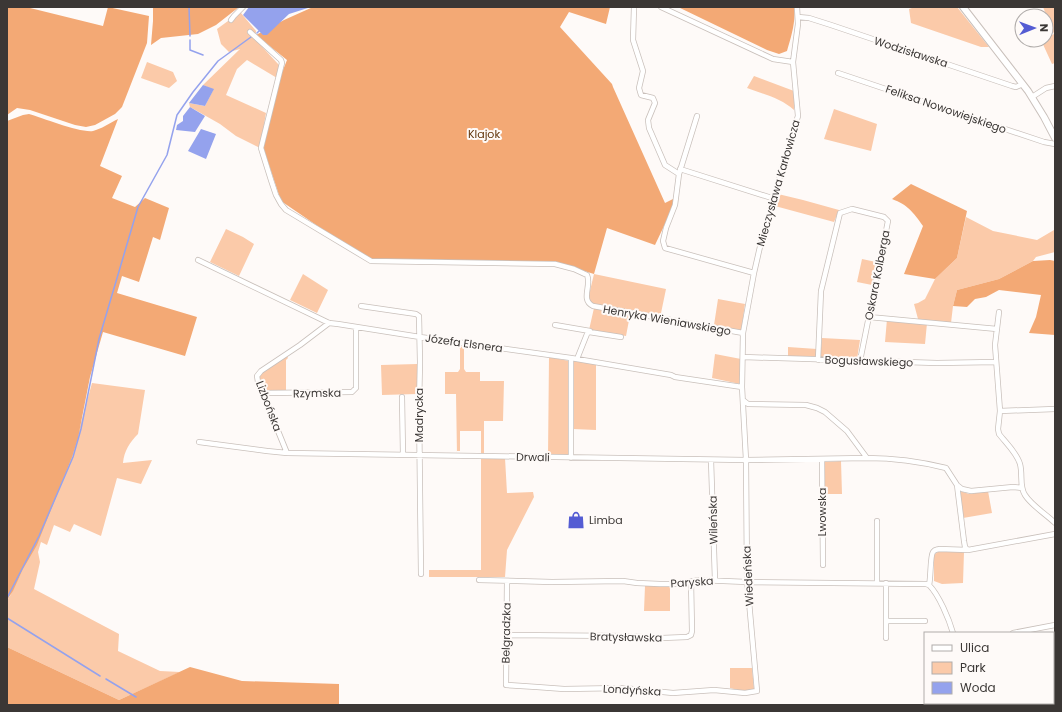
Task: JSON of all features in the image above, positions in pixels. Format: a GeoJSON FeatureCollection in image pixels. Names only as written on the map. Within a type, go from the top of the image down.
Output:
{"type":"FeatureCollection","features":[{"type":"Feature","properties":{"kind":"main road"},"geometry":{"type":"LineString","coordinates":[[963,7],[1023,84],[1055,138]]}},
{"type":"Feature","properties":{"kind":"street"},"geometry":{"type":"LineString","coordinates":[[231,20],[243,7]]}},
{"type":"Feature","properties":{"kind":"street"},"geometry":{"type":"LineString","coordinates":[[634,7],[633,40],[643,71],[639,88],[640,95],[653,98],[655,103],[648,120],[648,128],[665,165],[680,171],[775,199]]}},
{"type":"Feature","properties":{"kind":"street"},"geometry":{"type":"LineString","coordinates":[[661,7],[773,59],[793,62]]}},
{"type":"Feature","properties":{"kind":"street","name":"Mieczysława Karłowicza"},"geometry":{"type":"LineString","coordinates":[[743,334],[762,238],[775,199],[781,172],[798,116],[793,62],[797,36],[797,7]]}},
{"type":"Feature","properties":{"kind":"street","name":"Wodzisławska"},"geometry":{"type":"LineString","coordinates":[[798,17],[809,18],[831,25],[1012,86],[1016,87],[1023,84]]}},
{"type":"Feature","properties":{"kind":"street","name":"Henryka Wieniawskiego"},"geometry":{"type":"LineString","coordinates":[[250,32],[281,60],[282,63],[261,148],[280,204],[286,210],[371,261],[555,264],[574,269],[587,275],[589,281],[587,298],[590,305],[743,334],[743,400]]}},
{"type":"Feature","properties":{"kind":"street","name":"Feliksa Nowowiejskiego"},"geometry":{"type":"LineString","coordinates":[[838,73],[1044,142],[1055,144]]}},
{"type":"Feature","properties":{"kind":"street"},"geometry":{"type":"LineString","coordinates":[[1032,97],[1046,88],[1055,86]]}},
{"type":"Feature","properties":{"kind":"street"},"geometry":{"type":"LineString","coordinates":[[697,116],[680,171],[675,205],[666,228],[663,241],[665,248],[754,273]]}},
{"type":"Feature","properties":{"kind":"street","name":"Oskara Kolberga"},"geometry":{"type":"LineString","coordinates":[[818,360],[821,291],[840,213],[852,209],[884,217],[888,222],[860,361]]}},
{"type":"Feature","properties":{"kind":"street","name":"Józefa Elsnera"},"geometry":{"type":"LineString","coordinates":[[198,260],[329,323],[571,358],[671,375],[675,377],[742,387]]}},
{"type":"Feature","properties":{"kind":"street","name":"Madrycka"},"geometry":{"type":"LineString","coordinates":[[361,306],[418,315],[419,318],[421,574]]}},
{"type":"Feature","properties":{"kind":"street"},"geometry":{"type":"LineString","coordinates":[[999,312],[994,345],[1000,411],[998,429],[999,434],[1020,464],[1022,470],[1022,488],[1025,495],[1055,523]]}},
{"type":"Feature","properties":{"kind":"street"},"geometry":{"type":"LineString","coordinates":[[869,317],[997,329]]}},
{"type":"Feature","properties":{"kind":"street","name":"Lizbońska"},"geometry":{"type":"LineString","coordinates":[[287,453],[262,394],[257,376],[259,372],[300,345],[329,323]]}},
{"type":"Feature","properties":{"kind":"street"},"geometry":{"type":"LineString","coordinates":[[555,325],[622,337]]}},
{"type":"Feature","properties":{"kind":"street","name":"Rzymska"},"geometry":{"type":"LineString","coordinates":[[262,394],[352,392],[356,388],[356,327]]}},
{"type":"Feature","properties":{"kind":"street"},"geometry":{"type":"LineString","coordinates":[[577,359],[587,334],[590,332]]}},
{"type":"Feature","properties":{"kind":"street","name":"Bogusławskiego"},"geometry":{"type":"LineString","coordinates":[[743,357],[937,363],[996,362]]}},
{"type":"Feature","properties":{"kind":"street"},"geometry":{"type":"LineString","coordinates":[[571,358],[571,458]]}},
{"type":"Feature","properties":{"kind":"street"},"geometry":{"type":"LineString","coordinates":[[402,397],[403,455]]}},
{"type":"Feature","properties":{"kind":"street"},"geometry":{"type":"LineString","coordinates":[[743,400],[748,404],[806,405],[817,408],[825,412],[847,431],[868,458],[929,464],[946,468],[957,485],[962,489],[971,491],[1013,487],[1022,488]]}},
{"type":"Feature","properties":{"kind":"street","name":"Wiedeńska"},"geometry":{"type":"LineString","coordinates":[[743,400],[746,460],[747,582],[757,691]]}},
{"type":"Feature","properties":{"kind":"street"},"geometry":{"type":"LineString","coordinates":[[1000,411],[1055,409]]}},
{"type":"Feature","properties":{"kind":"street","name":"Drwali"},"geometry":{"type":"LineString","coordinates":[[199,442],[287,453],[712,460],[822,460],[868,458]]}},
{"type":"Feature","properties":{"kind":"street","name":"Wileńska"},"geometry":{"type":"LineString","coordinates":[[712,460],[715,580]]}},
{"type":"Feature","properties":{"kind":"street","name":"Lwowska"},"geometry":{"type":"LineString","coordinates":[[822,460],[823,565]]}},
{"type":"Feature","properties":{"kind":"street"},"geometry":{"type":"LineString","coordinates":[[957,485],[965,547],[968,550]]}},
{"type":"Feature","properties":{"kind":"street"},"geometry":{"type":"LineString","coordinates":[[877,521],[877,583]]}},
{"type":"Feature","properties":{"kind":"street"},"geometry":{"type":"LineString","coordinates":[[953,632],[942,605],[929,585],[932,557],[935,550],[968,550],[1055,534]]}},
{"type":"Feature","properties":{"kind":"street","name":"Paryska"},"geometry":{"type":"LineString","coordinates":[[479,580],[552,582],[623,581],[675,584],[700,580],[715,580],[747,582],[929,585]]}},
{"type":"Feature","properties":{"kind":"street","name":"Belgradzka"},"geometry":{"type":"LineString","coordinates":[[506,685],[507,581]]}},
{"type":"Feature","properties":{"kind":"street","name":"Bratysławska"},"geometry":{"type":"LineString","coordinates":[[507,635],[624,636],[662,638],[687,637],[691,635],[692,631],[691,581]]}},
{"type":"Feature","properties":{"kind":"street"},"geometry":{"type":"LineString","coordinates":[[886,584],[886,638]]}},
{"type":"Feature","properties":{"kind":"street"},"geometry":{"type":"LineString","coordinates":[[886,621],[925,621]]}},
{"type":"Feature","properties":{"kind":"street"},"geometry":{"type":"LineString","coordinates":[[1018,632],[1055,624]]}},
{"type":"Feature","properties":{"kind":"street","name":"Londyńska"},"geometry":{"type":"LineString","coordinates":[[506,685],[564,689],[623,688],[673,692],[714,690],[745,693],[757,691]]}},
{"type":"Feature","properties":{"kind":"green space"},"geometry":{"type":"Polygon","coordinates":[[[7,7],[26,7],[103,26],[108,7],[149,16],[147,43],[122,107],[115,114],[95,125],[86,127],[75,125],[30,110],[17,108],[7,115],[7,7]]]}},
{"type":"Feature","properties":{"kind":"green space"},"geometry":{"type":"Polygon","coordinates":[[[153,7],[239,7],[216,25],[198,34],[161,38],[151,45],[153,7]]]}},
{"type":"Feature","properties":{"kind":"green space","name":"Klajok"},"geometry":{"type":"Polygon","coordinates":[[[313,7],[610,7],[606,24],[569,12],[560,27],[612,84],[665,203],[673,199],[673,207],[655,245],[607,228],[594,274],[555,262],[370,259],[281,201],[263,147],[279,80],[287,60],[256,35],[313,7]]]}},
{"type":"Feature","properties":{"kind":"green space"},"geometry":{"type":"Polygon","coordinates":[[[678,7],[794,7],[794,24],[787,51],[779,54],[767,50],[678,7]]]}},
{"type":"Feature","properties":{"kind":"green space"},"geometry":{"type":"Polygon","coordinates":[[[915,7],[957,7],[989,47],[981,47],[911,23],[909,9],[915,7]]]}},
{"type":"Feature","properties":{"kind":"green space"},"geometry":{"type":"Polygon","coordinates":[[[1055,7],[1055,63],[1052,64],[1045,48],[1054,48],[1054,8],[1043,8],[1055,7]]]}},
{"type":"Feature","properties":{"kind":"green space"},"geometry":{"type":"Polygon","coordinates":[[[241,13],[256,31],[255,39],[279,65],[277,78],[247,60],[237,69],[226,95],[266,113],[260,148],[236,136],[220,124],[190,107],[189,103],[205,106],[213,90],[203,85],[240,49],[229,52],[221,44],[217,29],[241,13]]]}},
{"type":"Feature","properties":{"kind":"green space"},"geometry":{"type":"Polygon","coordinates":[[[147,62],[173,72],[177,81],[169,88],[141,78],[147,62]]]}},
{"type":"Feature","properties":{"kind":"green space"},"geometry":{"type":"Polygon","coordinates":[[[754,76],[794,91],[794,110],[778,99],[747,88],[754,76]]]}},
{"type":"Feature","properties":{"kind":"green space"},"geometry":{"type":"Polygon","coordinates":[[[834,109],[877,124],[871,151],[824,139],[834,109]]]}},
{"type":"Feature","properties":{"kind":"green space"},"geometry":{"type":"Polygon","coordinates":[[[29,114],[71,128],[87,131],[96,130],[118,119],[100,166],[122,176],[112,198],[135,207],[145,198],[169,208],[160,240],[153,237],[139,282],[122,276],[117,293],[197,317],[185,356],[103,332],[90,377],[78,438],[72,457],[37,545],[7,600],[7,121],[29,114]]]}},
{"type":"Feature","properties":{"kind":"green space"},"geometry":{"type":"Polygon","coordinates":[[[911,184],[967,211],[957,258],[935,279],[904,274],[923,226],[910,210],[892,199],[911,184]]]}},
{"type":"Feature","properties":{"kind":"green space"},"geometry":{"type":"Polygon","coordinates":[[[778,194],[839,210],[834,222],[775,206],[778,194]]]}},
{"type":"Feature","properties":{"kind":"green space"},"geometry":{"type":"Polygon","coordinates":[[[966,217],[993,231],[1037,240],[1054,230],[1055,252],[1036,257],[1033,261],[999,279],[957,290],[951,323],[918,319],[914,304],[925,299],[935,279],[957,258],[966,217]]]}},
{"type":"Feature","properties":{"kind":"green space"},"geometry":{"type":"Polygon","coordinates":[[[226,229],[254,244],[239,276],[210,262],[226,229]]]}},
{"type":"Feature","properties":{"kind":"green space"},"geometry":{"type":"Polygon","coordinates":[[[862,259],[876,262],[872,285],[857,282],[862,259]]]}},
{"type":"Feature","properties":{"kind":"green space"},"geometry":{"type":"Polygon","coordinates":[[[1033,261],[1055,261],[1055,335],[1029,333],[1036,317],[1041,295],[999,290],[986,297],[975,299],[967,307],[953,306],[957,290],[999,279],[1033,261]]]}},
{"type":"Feature","properties":{"kind":"green space"},"geometry":{"type":"Polygon","coordinates":[[[303,274],[328,290],[317,313],[290,300],[303,274]]]}},
{"type":"Feature","properties":{"kind":"green space"},"geometry":{"type":"Polygon","coordinates":[[[594,274],[666,289],[660,318],[590,302],[588,299],[594,274]]]}},
{"type":"Feature","properties":{"kind":"green space"},"geometry":{"type":"Polygon","coordinates":[[[718,299],[745,304],[741,332],[714,325],[718,299]]]}},
{"type":"Feature","properties":{"kind":"green space"},"geometry":{"type":"Polygon","coordinates":[[[594,308],[630,315],[626,336],[589,330],[594,308]]]}},
{"type":"Feature","properties":{"kind":"green space"},"geometry":{"type":"Polygon","coordinates":[[[887,319],[927,323],[925,344],[885,342],[887,319]]]}},
{"type":"Feature","properties":{"kind":"green space"},"geometry":{"type":"Polygon","coordinates":[[[822,338],[860,340],[857,359],[820,358],[822,338]]]}},
{"type":"Feature","properties":{"kind":"green space"},"geometry":{"type":"Polygon","coordinates":[[[458,346],[466,347],[464,349],[464,369],[466,372],[480,372],[480,381],[504,381],[503,421],[484,421],[484,454],[481,454],[481,431],[460,431],[460,451],[457,451],[457,455],[456,394],[445,394],[445,372],[458,372],[460,369],[460,349],[458,346]]]}},
{"type":"Feature","properties":{"kind":"green space"},"geometry":{"type":"Polygon","coordinates":[[[788,347],[817,349],[816,358],[788,357],[788,347]]]}},
{"type":"Feature","properties":{"kind":"green space"},"geometry":{"type":"Polygon","coordinates":[[[715,354],[741,359],[740,384],[712,378],[715,354]]]}},
{"type":"Feature","properties":{"kind":"green space"},"geometry":{"type":"Polygon","coordinates":[[[287,356],[286,391],[263,391],[259,377],[261,372],[287,356]]]}},
{"type":"Feature","properties":{"kind":"green space"},"geometry":{"type":"Polygon","coordinates":[[[549,357],[569,361],[569,456],[548,455],[549,357]]]}},
{"type":"Feature","properties":{"kind":"green space"},"geometry":{"type":"Polygon","coordinates":[[[574,361],[596,364],[596,430],[573,429],[574,361]]]}},
{"type":"Feature","properties":{"kind":"green space"},"geometry":{"type":"Polygon","coordinates":[[[417,364],[417,394],[382,395],[381,365],[417,364]]]}},
{"type":"Feature","properties":{"kind":"green space"},"geometry":{"type":"Polygon","coordinates":[[[92,383],[145,390],[138,434],[128,447],[123,463],[152,460],[141,484],[117,478],[101,536],[74,524],[70,532],[54,525],[47,545],[41,542],[38,552],[40,562],[34,589],[119,634],[118,651],[160,671],[180,672],[119,700],[7,647],[7,600],[37,539],[73,452],[92,383]]]}},
{"type":"Feature","properties":{"kind":"green space"},"geometry":{"type":"Polygon","coordinates":[[[505,458],[507,493],[533,492],[534,497],[507,550],[505,577],[429,577],[429,570],[481,570],[481,459],[505,458]]]}},
{"type":"Feature","properties":{"kind":"green space"},"geometry":{"type":"Polygon","coordinates":[[[841,461],[842,494],[825,494],[825,462],[841,461]]]}},
{"type":"Feature","properties":{"kind":"green space"},"geometry":{"type":"Polygon","coordinates":[[[960,491],[969,494],[988,491],[992,513],[963,518],[960,491]]]}},
{"type":"Feature","properties":{"kind":"green space"},"geometry":{"type":"Polygon","coordinates":[[[939,551],[964,552],[963,583],[942,584],[934,581],[934,555],[939,551]]]}},
{"type":"Feature","properties":{"kind":"green space"},"geometry":{"type":"Polygon","coordinates":[[[645,586],[670,586],[670,611],[644,611],[645,586]]]}},
{"type":"Feature","properties":{"kind":"green space"},"geometry":{"type":"Polygon","coordinates":[[[7,647],[119,700],[190,667],[242,681],[339,684],[339,705],[7,705],[7,647]]]}},
{"type":"Feature","properties":{"kind":"green space"},"geometry":{"type":"Polygon","coordinates":[[[730,668],[752,668],[754,689],[742,691],[730,688],[730,668]]]}},
{"type":"Feature","properties":{"kind":"water"},"geometry":{"type":"Polygon","coordinates":[[[249,7],[311,7],[289,14],[267,35],[263,35],[243,15],[249,7]]]}},
{"type":"Feature","properties":{"kind":"water"},"geometry":{"type":"Polygon","coordinates":[[[203,85],[214,89],[205,106],[189,103],[203,85]]]}},
{"type":"Feature","properties":{"kind":"water"},"geometry":{"type":"Polygon","coordinates":[[[190,107],[205,116],[195,132],[176,130],[177,125],[183,121],[183,116],[190,107]]]}},
{"type":"Feature","properties":{"kind":"water"},"geometry":{"type":"Polygon","coordinates":[[[201,129],[216,134],[206,159],[188,151],[201,129]]]}},
{"type":"Feature","properties":{"kind":"waterway"},"geometry":{"type":"LineString","coordinates":[[189,7],[190,36]]}},
{"type":"Feature","properties":{"kind":"waterway"},"geometry":{"type":"LineString","coordinates":[[7,598],[39,536],[73,457],[81,429],[99,339],[138,207],[167,155],[177,115],[218,61],[251,37]]}},
{"type":"Feature","properties":{"kind":"waterway"},"geometry":{"type":"LineString","coordinates":[[190,40],[190,50],[203,55]]}},
{"type":"Feature","properties":{"kind":"waterway"},"geometry":{"type":"LineString","coordinates":[[7,618],[100,676]]}},
{"type":"Feature","properties":{"kind":"waterway"},"geometry":{"type":"LineString","coordinates":[[106,679],[136,697]]}},
{"type":"Feature","properties":{"kind":"place","name":"Limba"},"geometry":{"type":"Point","coordinates":[576,520]}}]}
